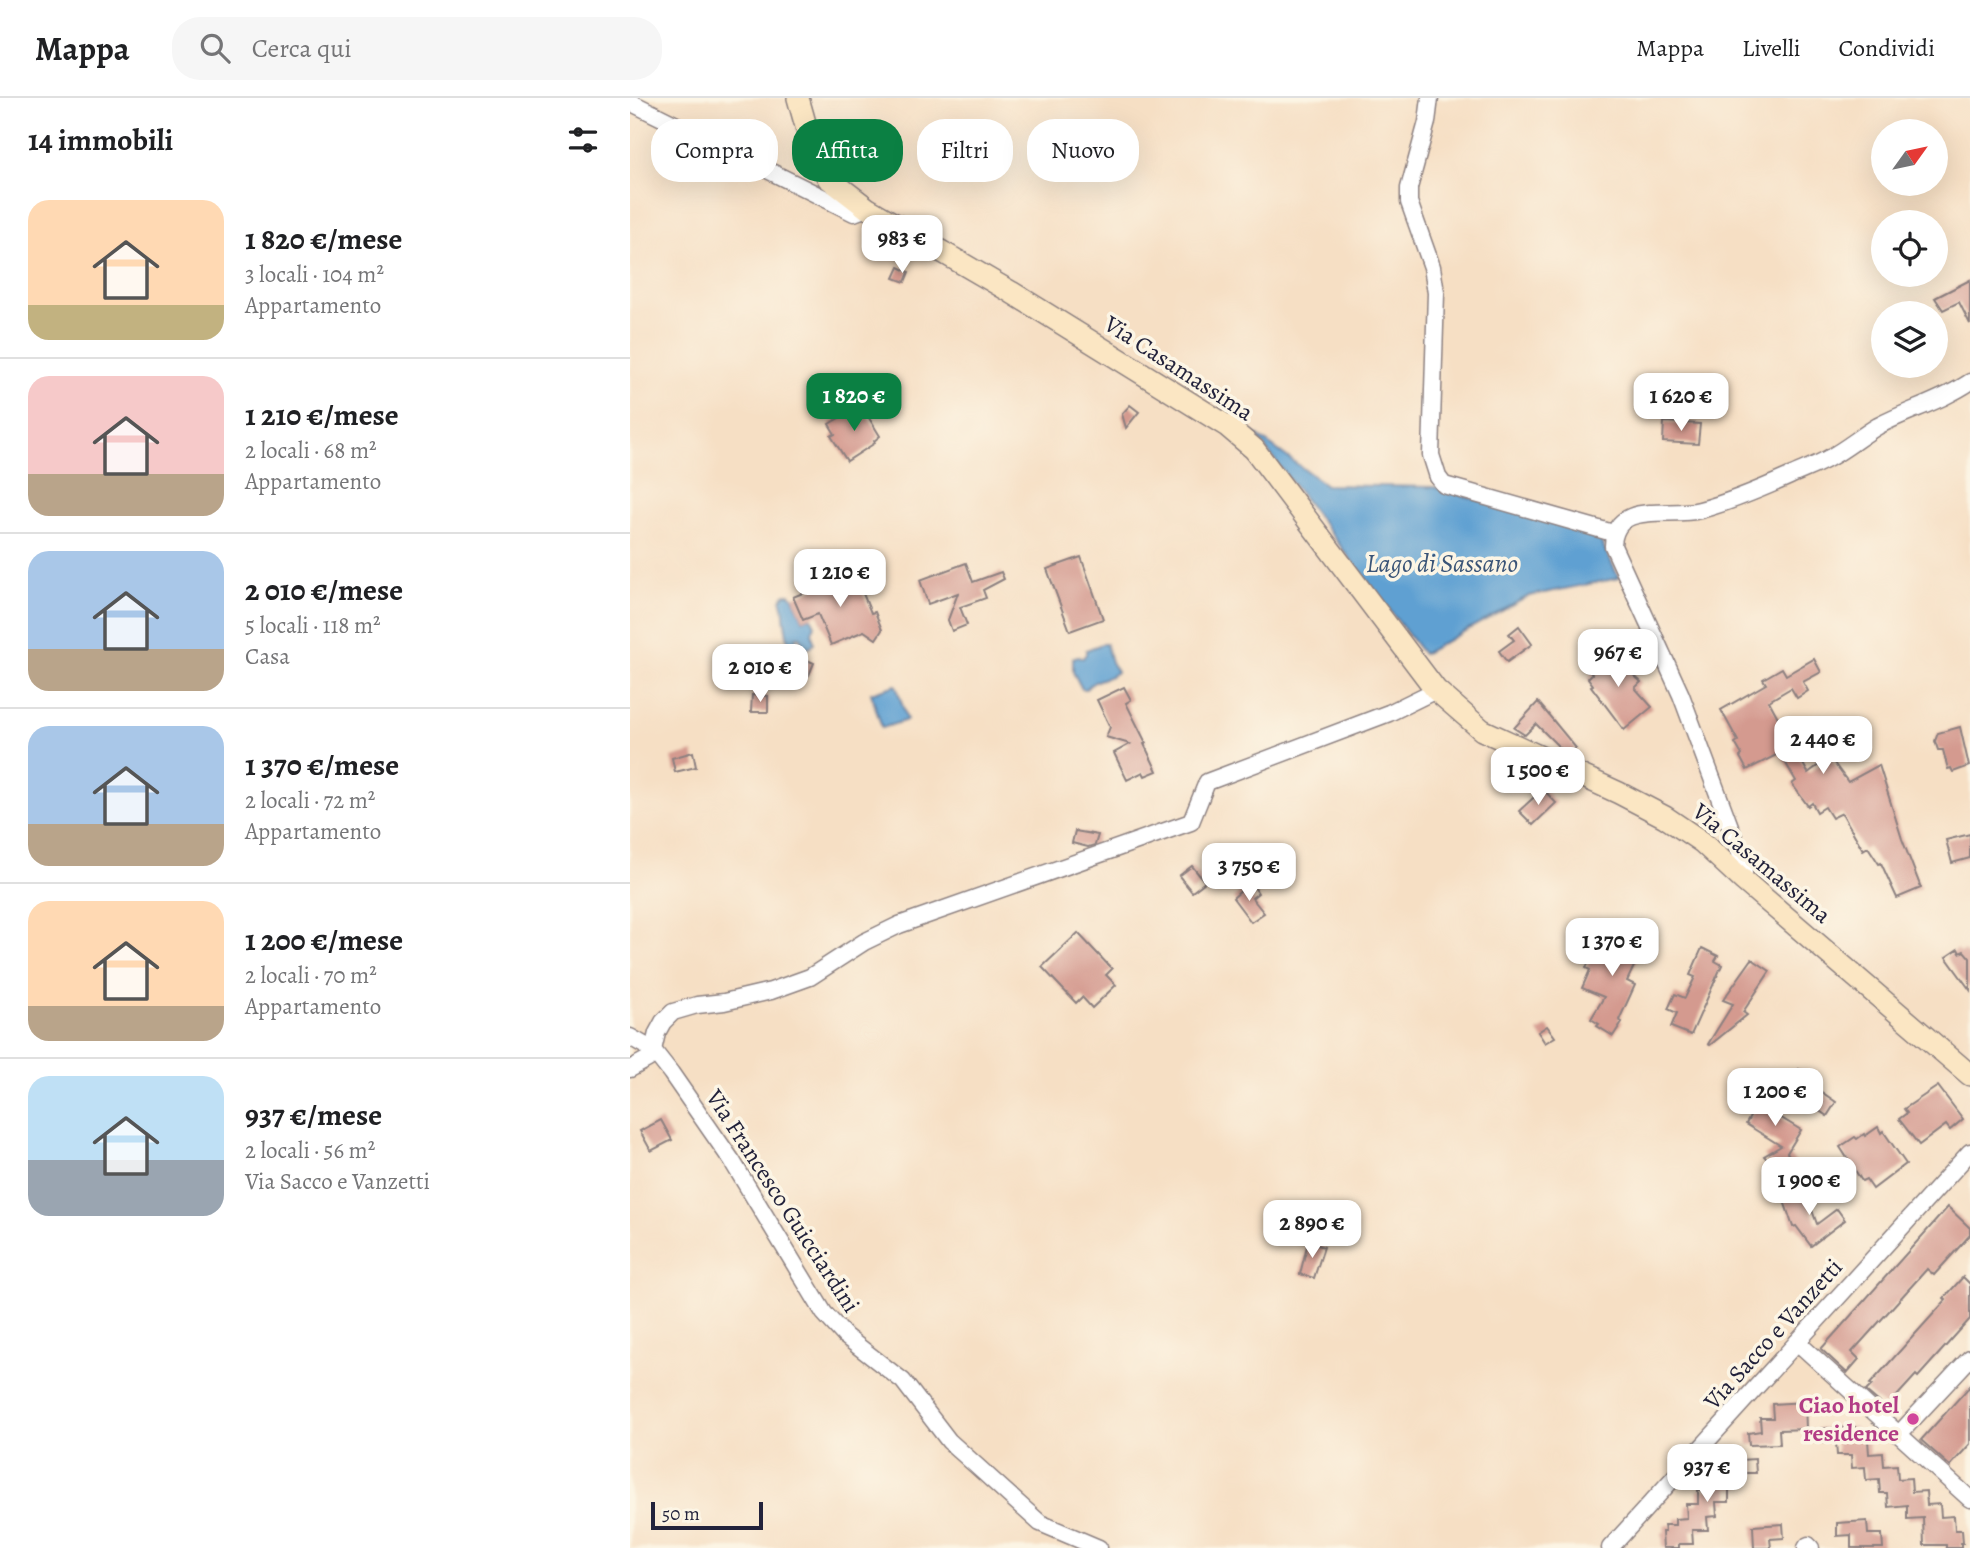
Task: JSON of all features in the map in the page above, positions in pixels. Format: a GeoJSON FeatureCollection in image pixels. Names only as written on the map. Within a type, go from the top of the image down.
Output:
{"type":"FeatureCollection","features":[{"type":"Feature","properties":{"kind":"main road","name":"Via Casamassima"},"geometry":{"type":"LineString","coordinates":[[797,98],[807,130],[828,178],[867,208],[1011,292],[1227,426],[1254,449],[1436,690],[1482,730],[1570,769],[1665,817],[1702,842],[1970,1075]]}},
{"type":"Feature","properties":{"kind":"street"},"geometry":{"type":"LineString","coordinates":[[1430,98],[1427,121],[1409,188],[1409,202],[1432,267],[1436,293],[1431,454],[1438,477],[1444,485],[1613,533]]}},
{"type":"Feature","properties":{"kind":"street"},"geometry":{"type":"LineString","coordinates":[[630,102],[854,213],[867,208]]}},
{"type":"Feature","properties":{"kind":"street"},"geometry":{"type":"LineString","coordinates":[[1744,881],[1744,864],[1681,695],[1613,546],[1613,533],[1620,522],[1635,514],[1698,511],[1755,492],[1829,458],[1878,426],[1956,392],[1970,382]]}},
{"type":"Feature","properties":{"kind":"street"},"geometry":{"type":"LineString","coordinates":[[656,1053],[657,1033],[673,1012],[771,991],[810,977],[864,942],[900,925],[1191,822],[1207,782],[1389,713],[1436,690]]}},
{"type":"Feature","properties":{"kind":"street"},"geometry":{"type":"LineString","coordinates":[[630,1037],[656,1053]]}},
{"type":"Feature","properties":{"kind":"street"},"geometry":{"type":"LineString","coordinates":[[630,1069],[656,1053]]}},
{"type":"Feature","properties":{"kind":"street","name":"Via Francesco Guicciardini"},"geometry":{"type":"LineString","coordinates":[[656,1053],[732,1161],[824,1313],[845,1336],[903,1381],[948,1441],[1040,1523],[1099,1548]]}},
{"type":"Feature","properties":{"kind":"street","name":"Via Sacco e Vanzetti"},"geometry":{"type":"LineString","coordinates":[[1610,1548],[1970,1152]]}},
{"type":"Feature","properties":{"kind":"street"},"geometry":{"type":"LineString","coordinates":[[1797,1342],[1970,1499]]}},
{"type":"Feature","properties":{"kind":"street"},"geometry":{"type":"LineString","coordinates":[[1899,1434],[1970,1358]]}},
{"type":"Feature","properties":{"kind":"street"},"geometry":{"type":"LineString","coordinates":[[1806,1548],[1808,1545],[1811,1548]]}},
{"type":"Feature","properties":{"kind":"water","name":"Lago di Sassano"},"geometry":{"type":"Polygon","coordinates":[[[1254,433],[1326,485],[1434,487],[1593,533],[1601,541],[1619,578],[1529,596],[1423,654],[1254,433]]]}},
{"type":"Feature","properties":{"kind":"water"},"geometry":{"type":"Polygon","coordinates":[[[785,594],[793,597],[803,620],[811,617],[815,625],[812,632],[814,643],[810,648],[803,647],[799,636],[796,638],[796,648],[789,647],[781,600],[785,594]]]}},
{"type":"Feature","properties":{"kind":"water"},"geometry":{"type":"Polygon","coordinates":[[[1106,644],[1117,672],[1082,689],[1073,672],[1073,658],[1083,658],[1086,650],[1106,644]]]}},
{"type":"Feature","properties":{"kind":"water"},"geometry":{"type":"Polygon","coordinates":[[[896,685],[907,720],[882,728],[871,693],[896,685]]]}},
{"type":"Feature","properties":{"kind":"building"},"geometry":{"type":"Polygon","coordinates":[[[899,267],[909,272],[905,282],[894,278],[899,267]]]}},
{"type":"Feature","properties":{"kind":"building"},"geometry":{"type":"Polygon","coordinates":[[[1970,280],[1970,324],[1959,302],[1948,308],[1948,301],[1937,301],[1935,298],[1970,280]]]}},
{"type":"Feature","properties":{"kind":"building"},"geometry":{"type":"Polygon","coordinates":[[[861,405],[880,436],[875,443],[847,461],[831,436],[835,434],[829,424],[861,405]]]}},
{"type":"Feature","properties":{"kind":"building"},"geometry":{"type":"Polygon","coordinates":[[[1130,405],[1139,412],[1126,428],[1122,414],[1130,405]]]}},
{"type":"Feature","properties":{"kind":"building"},"geometry":{"type":"Polygon","coordinates":[[[1664,422],[1700,424],[1698,444],[1663,442],[1664,422]]]}},
{"type":"Feature","properties":{"kind":"building"},"geometry":{"type":"Polygon","coordinates":[[[1081,557],[1103,619],[1070,631],[1047,569],[1081,557]]]}},
{"type":"Feature","properties":{"kind":"building"},"geometry":{"type":"Polygon","coordinates":[[[966,563],[973,582],[1001,572],[1004,579],[983,590],[986,598],[960,607],[967,625],[952,631],[948,620],[958,593],[928,604],[920,580],[966,563]]]}},
{"type":"Feature","properties":{"kind":"building"},"geometry":{"type":"Polygon","coordinates":[[[854,572],[871,613],[875,612],[882,630],[876,639],[864,631],[831,645],[818,614],[803,620],[793,597],[854,572]]]}},
{"type":"Feature","properties":{"kind":"building"},"geometry":{"type":"Polygon","coordinates":[[[1519,626],[1532,644],[1507,662],[1499,651],[1514,640],[1509,634],[1519,626]]]}},
{"type":"Feature","properties":{"kind":"building"},"geometry":{"type":"Polygon","coordinates":[[[1611,648],[1641,682],[1635,688],[1652,707],[1624,730],[1591,686],[1593,685],[1588,678],[1592,674],[1586,667],[1611,648]]]}},
{"type":"Feature","properties":{"kind":"building"},"geometry":{"type":"Polygon","coordinates":[[[800,657],[814,663],[809,675],[795,669],[800,657]]]}},
{"type":"Feature","properties":{"kind":"building"},"geometry":{"type":"Polygon","coordinates":[[[1814,659],[1821,672],[1803,682],[1808,691],[1797,698],[1791,688],[1769,701],[1808,773],[1831,759],[1848,782],[1879,765],[1902,839],[1921,888],[1897,898],[1881,863],[1879,864],[1868,847],[1863,850],[1842,813],[1832,818],[1825,807],[1817,812],[1812,803],[1808,806],[1792,784],[1796,781],[1780,753],[1747,770],[1735,743],[1738,741],[1721,710],[1766,684],[1763,679],[1782,668],[1786,675],[1814,659]]]}},
{"type":"Feature","properties":{"kind":"building"},"geometry":{"type":"Polygon","coordinates":[[[1124,687],[1131,700],[1126,703],[1157,771],[1145,776],[1143,772],[1127,780],[1114,753],[1130,744],[1106,737],[1110,727],[1097,700],[1124,687]]]}},
{"type":"Feature","properties":{"kind":"building"},"geometry":{"type":"Polygon","coordinates":[[[752,695],[768,696],[768,712],[751,712],[752,695]]]}},
{"type":"Feature","properties":{"kind":"building"},"geometry":{"type":"Polygon","coordinates":[[[1538,702],[1576,748],[1567,755],[1536,724],[1525,735],[1514,728],[1538,702]]]}},
{"type":"Feature","properties":{"kind":"building"},"geometry":{"type":"Polygon","coordinates":[[[1960,727],[1969,766],[1953,772],[1951,768],[1948,769],[1943,750],[1938,750],[1935,741],[1938,733],[1960,727]]]}},
{"type":"Feature","properties":{"kind":"building"},"geometry":{"type":"Polygon","coordinates":[[[693,752],[696,767],[675,772],[672,758],[693,752]]]}},
{"type":"Feature","properties":{"kind":"building"},"geometry":{"type":"Polygon","coordinates":[[[1543,789],[1556,803],[1533,825],[1519,811],[1543,789]]]}},
{"type":"Feature","properties":{"kind":"building"},"geometry":{"type":"Polygon","coordinates":[[[1075,831],[1098,835],[1095,845],[1088,847],[1072,843],[1075,831]]]}},
{"type":"Feature","properties":{"kind":"building"},"geometry":{"type":"Polygon","coordinates":[[[1970,834],[1970,858],[1952,863],[1946,840],[1970,834]]]}},
{"type":"Feature","properties":{"kind":"building"},"geometry":{"type":"Polygon","coordinates":[[[1192,866],[1205,882],[1192,892],[1179,876],[1192,866]]]}},
{"type":"Feature","properties":{"kind":"building"},"geometry":{"type":"Polygon","coordinates":[[[1251,882],[1258,893],[1252,898],[1264,913],[1251,922],[1233,898],[1251,882]]]}},
{"type":"Feature","properties":{"kind":"building"},"geometry":{"type":"Polygon","coordinates":[[[1608,929],[1644,945],[1627,981],[1635,985],[1619,1020],[1622,1022],[1613,1036],[1591,1019],[1604,997],[1582,988],[1590,970],[1586,968],[1596,946],[1600,948],[1608,929]]]}},
{"type":"Feature","properties":{"kind":"building"},"geometry":{"type":"Polygon","coordinates":[[[1078,933],[1112,969],[1106,975],[1116,985],[1092,1008],[1082,997],[1076,1003],[1042,967],[1078,933]]]}},
{"type":"Feature","properties":{"kind":"building"},"geometry":{"type":"Polygon","coordinates":[[[1702,948],[1718,956],[1715,961],[1722,965],[1691,1035],[1671,1027],[1677,1013],[1668,1009],[1675,994],[1685,998],[1695,977],[1690,975],[1702,948]]]}},
{"type":"Feature","properties":{"kind":"building"},"geometry":{"type":"Polygon","coordinates":[[[1958,949],[1970,958],[1970,990],[1946,957],[1958,949]]]}},
{"type":"Feature","properties":{"kind":"building"},"geometry":{"type":"Polygon","coordinates":[[[1752,959],[1770,971],[1743,1012],[1747,1015],[1708,1044],[1733,1004],[1723,1000],[1752,959]]]}},
{"type":"Feature","properties":{"kind":"building"},"geometry":{"type":"Polygon","coordinates":[[[1547,1026],[1555,1037],[1545,1043],[1538,1032],[1547,1026]]]}},
{"type":"Feature","properties":{"kind":"building"},"geometry":{"type":"Polygon","coordinates":[[[1799,1069],[1810,1077],[1807,1082],[1836,1102],[1827,1116],[1786,1088],[1799,1069]]]}},
{"type":"Feature","properties":{"kind":"building"},"geometry":{"type":"Polygon","coordinates":[[[1778,1075],[1787,1083],[1765,1108],[1801,1130],[1787,1153],[1797,1164],[1780,1174],[1764,1156],[1781,1146],[1746,1124],[1764,1091],[1778,1075]]]}},
{"type":"Feature","properties":{"kind":"building"},"geometry":{"type":"Polygon","coordinates":[[[1938,1086],[1963,1119],[1950,1130],[1946,1125],[1919,1145],[1899,1119],[1907,1113],[1904,1109],[1938,1086]]]}},
{"type":"Feature","properties":{"kind":"building"},"geometry":{"type":"Polygon","coordinates":[[[661,1120],[672,1140],[651,1151],[640,1131],[661,1120]]]}},
{"type":"Feature","properties":{"kind":"building"},"geometry":{"type":"Polygon","coordinates":[[[1878,1127],[1906,1164],[1873,1189],[1866,1179],[1862,1181],[1840,1147],[1878,1127]]]}},
{"type":"Feature","properties":{"kind":"building"},"geometry":{"type":"Polygon","coordinates":[[[1804,1188],[1817,1224],[1837,1209],[1845,1220],[1811,1246],[1796,1226],[1793,1227],[1782,1195],[1804,1188]]]}},
{"type":"Feature","properties":{"kind":"building"},"geometry":{"type":"Polygon","coordinates":[[[1948,1207],[1970,1228],[1970,1235],[1934,1275],[1927,1269],[1852,1352],[1859,1359],[1847,1373],[1821,1349],[1948,1207]]]}},
{"type":"Feature","properties":{"kind":"building"},"geometry":{"type":"Polygon","coordinates":[[[1308,1242],[1324,1247],[1314,1278],[1300,1274],[1308,1242]]]}},
{"type":"Feature","properties":{"kind":"building"},"geometry":{"type":"Polygon","coordinates":[[[1963,1277],[1970,1284],[1970,1319],[1886,1408],[1866,1391],[1872,1385],[1870,1384],[1946,1300],[1944,1298],[1963,1277]]]}},
{"type":"Feature","properties":{"kind":"building"},"geometry":{"type":"Polygon","coordinates":[[[1970,1386],[1970,1444],[1950,1466],[1921,1440],[1970,1386]]]}},
{"type":"Feature","properties":{"kind":"building"},"geometry":{"type":"Polygon","coordinates":[[[1805,1402],[1806,1429],[1779,1430],[1780,1444],[1749,1445],[1748,1433],[1761,1431],[1760,1418],[1773,1418],[1772,1404],[1805,1402]]]}},
{"type":"Feature","properties":{"kind":"building"},"geometry":{"type":"Polygon","coordinates":[[[1855,1427],[1855,1440],[1868,1440],[1869,1454],[1883,1453],[1884,1466],[1897,1465],[1898,1479],[1911,1478],[1912,1492],[1926,1491],[1927,1505],[1940,1504],[1941,1517],[1954,1516],[1955,1530],[1962,1530],[1961,1548],[1924,1545],[1923,1518],[1907,1519],[1907,1505],[1888,1507],[1887,1493],[1880,1493],[1879,1479],[1866,1480],[1865,1467],[1852,1468],[1851,1455],[1837,1455],[1836,1442],[1815,1442],[1815,1429],[1855,1427]]]}},
{"type":"Feature","properties":{"kind":"building"},"geometry":{"type":"Polygon","coordinates":[[[1755,1459],[1756,1473],[1742,1473],[1742,1487],[1729,1488],[1729,1502],[1716,1502],[1717,1516],[1707,1517],[1708,1530],[1692,1530],[1693,1544],[1679,1544],[1679,1548],[1663,1548],[1664,1525],[1675,1525],[1675,1519],[1687,1518],[1686,1504],[1698,1504],[1698,1490],[1711,1489],[1710,1476],[1724,1475],[1723,1461],[1755,1459]]]}},
{"type":"Feature","properties":{"kind":"building"},"geometry":{"type":"Polygon","coordinates":[[[1867,1521],[1868,1534],[1882,1534],[1883,1548],[1851,1548],[1851,1535],[1837,1536],[1837,1523],[1867,1521]]]}},
{"type":"Feature","properties":{"kind":"building"},"geometry":{"type":"Polygon","coordinates":[[[1783,1524],[1784,1538],[1770,1539],[1771,1548],[1754,1548],[1753,1526],[1783,1524]]]}},
{"type":"Feature","properties":{"kind":"place","name":"Ciao hotel residence"},"geometry":{"type":"Point","coordinates":[1913,1419]}}]}
